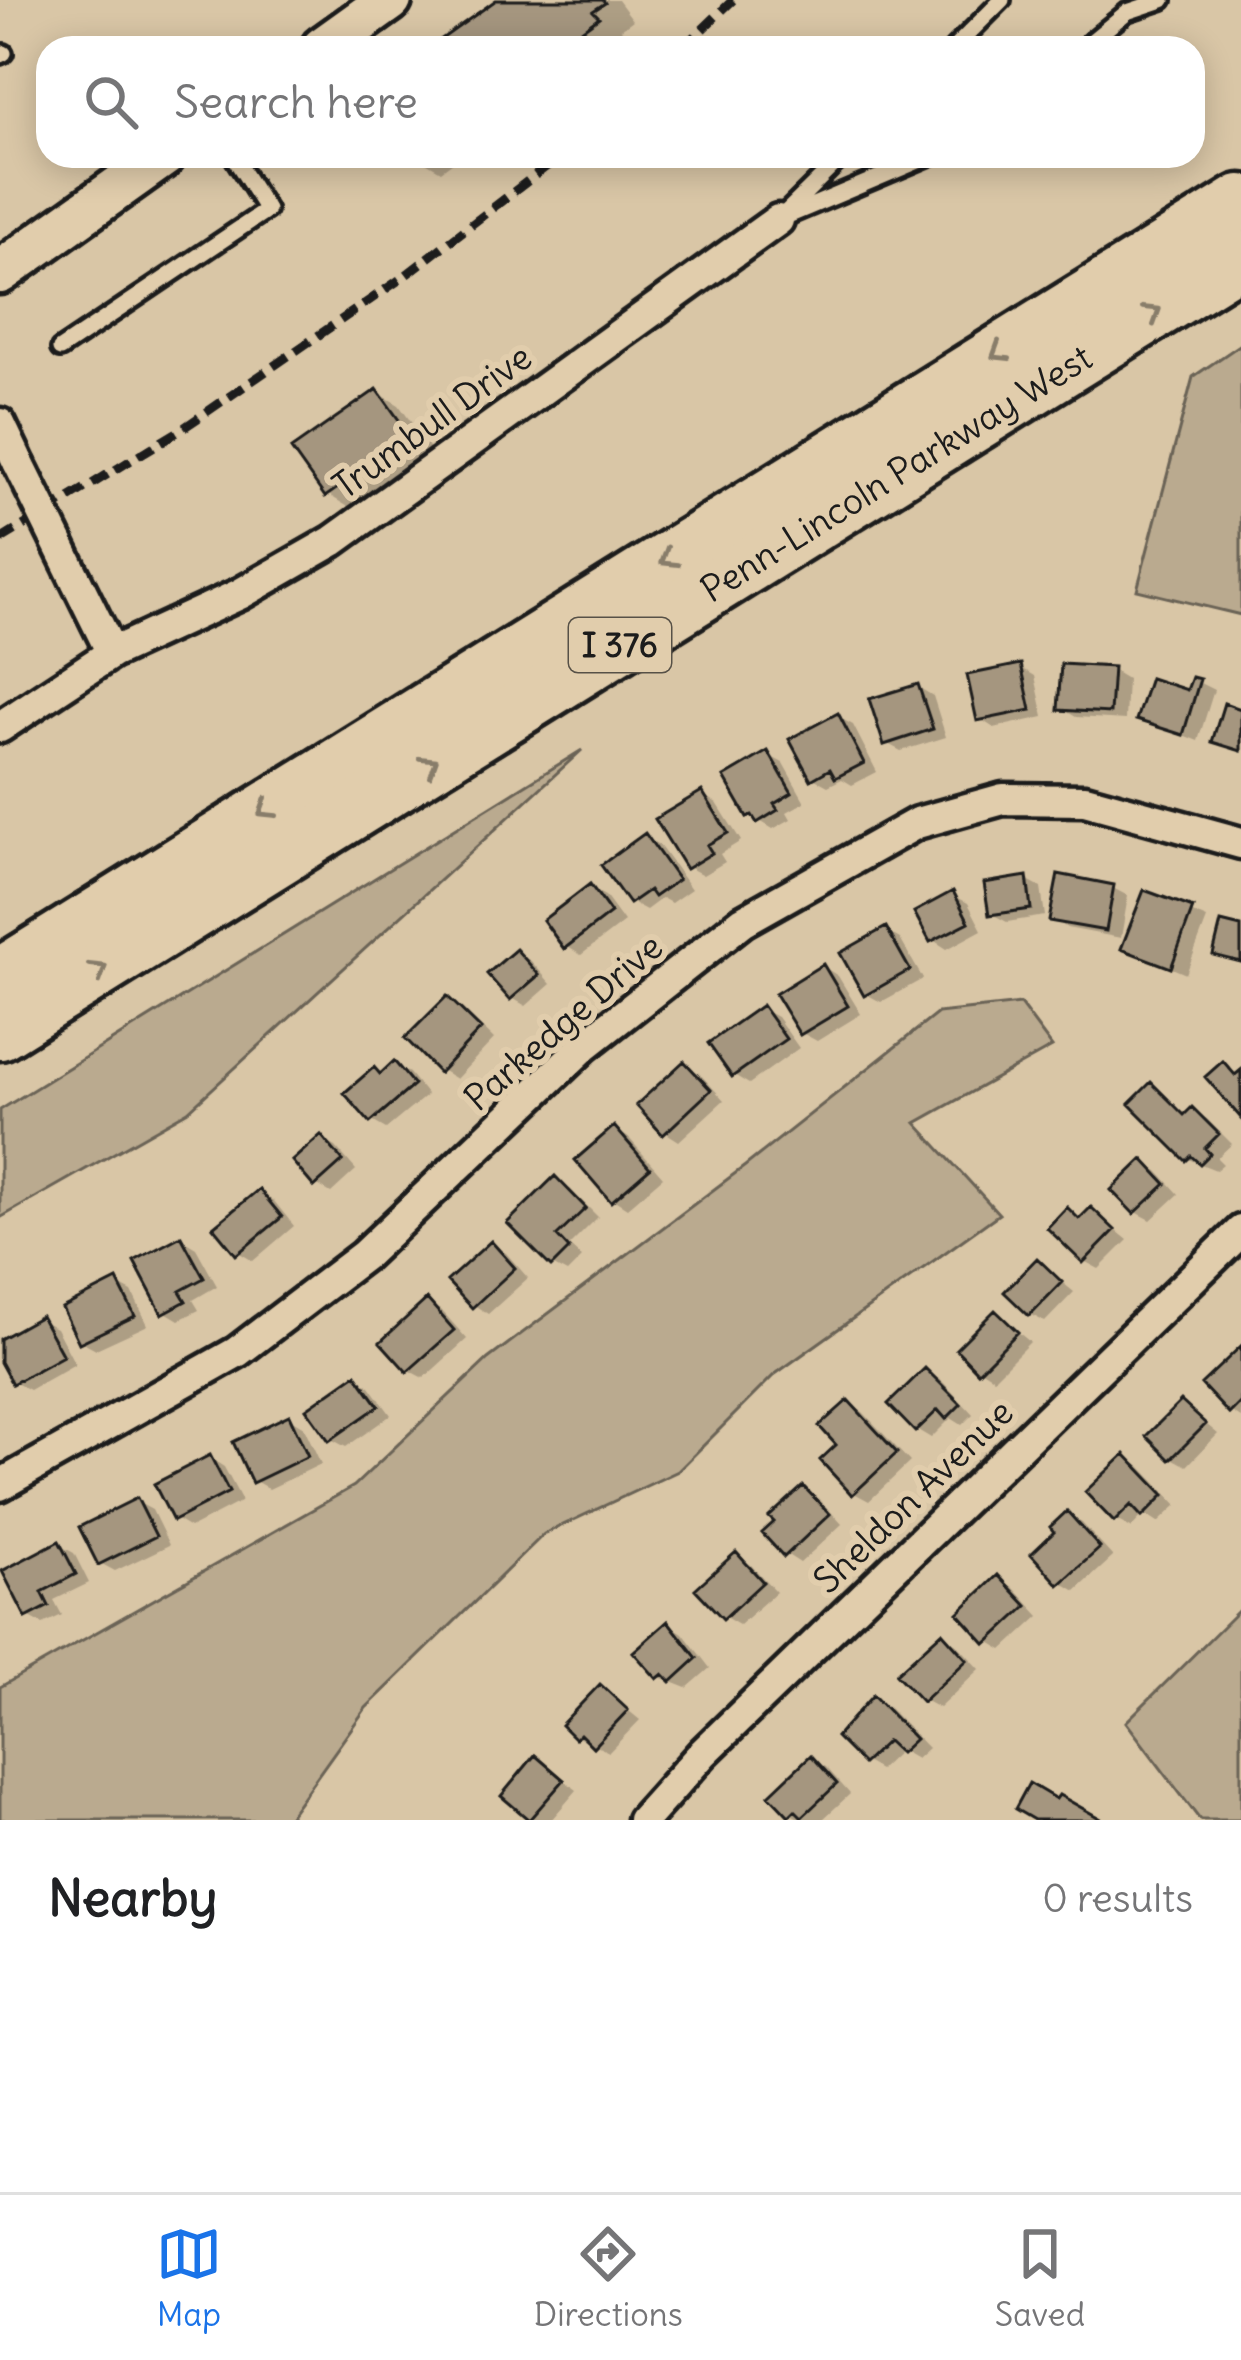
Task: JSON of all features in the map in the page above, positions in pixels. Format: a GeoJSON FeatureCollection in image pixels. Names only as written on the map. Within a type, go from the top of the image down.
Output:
{"type":"FeatureCollection","features":[{"type":"Feature","properties":{"kind":"highway","name":"Penn-Lincoln Parkway West"},"geometry":{"type":"LineString","coordinates":[[0,976],[1241,202]]}},
{"type":"Feature","properties":{"kind":"highway","name":"Penn-Lincoln Parkway West"},"geometry":{"type":"LineString","coordinates":[[0,1032],[1241,258]]}},
{"type":"Feature","properties":{"kind":"main road"},"geometry":{"type":"LineString","coordinates":[[339,36],[390,0]]}},
{"type":"Feature","properties":{"kind":"main road"},"geometry":{"type":"LineString","coordinates":[[0,272],[146,168]]}},
{"type":"Feature","properties":{"kind":"street","name":"Trumbull Drive"},"geometry":{"type":"LineString","coordinates":[[0,727],[112,653],[240,594],[333,541],[778,220]]}},
{"type":"Feature","properties":{"kind":"street"},"geometry":{"type":"LineString","coordinates":[[0,424],[112,653]]}},
{"type":"Feature","properties":{"kind":"street","name":"Parkedge Drive"},"geometry":{"type":"LineString","coordinates":[[0,1485],[238,1352],[363,1256],[583,1047],[743,921],[917,823],[1003,800],[1085,800],[1241,844]]}},
{"type":"Feature","properties":{"kind":"street","name":"Sheldon Avenue"},"geometry":{"type":"LineString","coordinates":[[643,1820],[703,1754],[1241,1231]]}},
{"type":"Feature","properties":{"kind":"lane"},"geometry":{"type":"LineString","coordinates":[[965,36],[1002,0]]}},
{"type":"Feature","properties":{"kind":"lane"},"geometry":{"type":"LineString","coordinates":[[1098,36],[1127,12],[1163,0]]}},
{"type":"Feature","properties":{"kind":"lane"},"geometry":{"type":"LineString","coordinates":[[60,349],[267,210],[241,168]]}},
{"type":"Feature","properties":{"kind":"lane"},"geometry":{"type":"LineString","coordinates":[[778,220],[832,168]]}},
{"type":"Feature","properties":{"kind":"lane"},"geometry":{"type":"LineString","coordinates":[[778,220],[902,168]]}},
{"type":"Feature","properties":{"kind":"shaded area"},"geometry":{"type":"Polygon","coordinates":[[[1241,344],[1241,615],[1137,590],[1193,377],[1241,344]]]}},
{"type":"Feature","properties":{"kind":"shaded area"},"geometry":{"type":"Polygon","coordinates":[[[582,750],[188,1111],[0,1218],[0,1110],[582,750]]]}},
{"type":"Feature","properties":{"kind":"shaded area"},"geometry":{"type":"Polygon","coordinates":[[[1020,1004],[1052,1047],[916,1123],[999,1214],[774,1375],[678,1471],[544,1534],[366,1708],[286,1820],[0,1820],[0,1687],[354,1486],[488,1359],[745,1166],[938,1013],[1020,1004]]]}},
{"type":"Feature","properties":{"kind":"shaded area"},"geometry":{"type":"Polygon","coordinates":[[[1241,1608],[1241,1820],[1200,1820],[1126,1722],[1241,1608]]]}},
{"type":"Feature","properties":{"kind":"building"},"geometry":{"type":"Polygon","coordinates":[[[496,0],[605,3],[593,11],[599,17],[573,36],[446,36],[496,0]]]}},
{"type":"Feature","properties":{"kind":"building"},"geometry":{"type":"Polygon","coordinates":[[[377,389],[411,437],[325,497],[291,449],[377,389]]]}},
{"type":"Feature","properties":{"kind":"building"},"geometry":{"type":"Polygon","coordinates":[[[1021,664],[1031,710],[977,721],[967,675],[1021,664]]]}},
{"type":"Feature","properties":{"kind":"building"},"geometry":{"type":"Polygon","coordinates":[[[1061,664],[1113,667],[1110,713],[1058,710],[1061,664]]]}},
{"type":"Feature","properties":{"kind":"building"},"geometry":{"type":"Polygon","coordinates":[[[1192,677],[1200,679],[1183,735],[1136,720],[1150,678],[1187,690],[1192,677]]]}},
{"type":"Feature","properties":{"kind":"building"},"geometry":{"type":"Polygon","coordinates":[[[918,684],[933,729],[884,745],[869,699],[918,684]]]}},
{"type":"Feature","properties":{"kind":"building"},"geometry":{"type":"Polygon","coordinates":[[[1224,703],[1241,709],[1241,751],[1212,742],[1224,703]]]}},
{"type":"Feature","properties":{"kind":"building"},"geometry":{"type":"Polygon","coordinates":[[[838,713],[864,763],[835,778],[830,769],[811,780],[789,739],[838,713]]]}},
{"type":"Feature","properties":{"kind":"building"},"geometry":{"type":"Polygon","coordinates":[[[768,751],[792,793],[774,804],[778,810],[757,823],[752,815],[747,817],[724,777],[768,751]]]}},
{"type":"Feature","properties":{"kind":"building"},"geometry":{"type":"Polygon","coordinates":[[[702,791],[728,833],[707,845],[712,853],[686,869],[655,819],[702,791]]]}},
{"type":"Feature","properties":{"kind":"building"},"geometry":{"type":"Polygon","coordinates":[[[645,833],[678,880],[654,897],[649,890],[629,904],[601,865],[645,833]]]}},
{"type":"Feature","properties":{"kind":"building"},"geometry":{"type":"Polygon","coordinates":[[[1058,874],[1114,885],[1106,931],[1049,921],[1058,874]]]}},
{"type":"Feature","properties":{"kind":"building"},"geometry":{"type":"Polygon","coordinates":[[[1027,876],[1031,909],[989,915],[984,883],[1027,876]]]}},
{"type":"Feature","properties":{"kind":"building"},"geometry":{"type":"Polygon","coordinates":[[[590,884],[611,913],[564,949],[543,920],[590,884]]]}},
{"type":"Feature","properties":{"kind":"building"},"geometry":{"type":"Polygon","coordinates":[[[1144,890],[1193,908],[1171,968],[1121,949],[1144,890]]]}},
{"type":"Feature","properties":{"kind":"building"},"geometry":{"type":"Polygon","coordinates":[[[953,891],[969,922],[930,942],[914,912],[953,891]]]}},
{"type":"Feature","properties":{"kind":"building"},"geometry":{"type":"Polygon","coordinates":[[[1221,922],[1241,927],[1241,962],[1213,955],[1221,922]]]}},
{"type":"Feature","properties":{"kind":"building"},"geometry":{"type":"Polygon","coordinates":[[[886,927],[910,970],[864,996],[840,953],[886,927]]]}},
{"type":"Feature","properties":{"kind":"building"},"geometry":{"type":"Polygon","coordinates":[[[516,949],[539,975],[510,1000],[487,974],[516,949]]]}},
{"type":"Feature","properties":{"kind":"building"},"geometry":{"type":"Polygon","coordinates":[[[823,964],[848,1006],[800,1035],[775,994],[823,964]]]}},
{"type":"Feature","properties":{"kind":"building"},"geometry":{"type":"Polygon","coordinates":[[[447,996],[481,1029],[439,1073],[405,1038],[447,996]]]}},
{"type":"Feature","properties":{"kind":"building"},"geometry":{"type":"Polygon","coordinates":[[[762,1005],[786,1039],[732,1077],[708,1043],[762,1005]]]}},
{"type":"Feature","properties":{"kind":"building"},"geometry":{"type":"Polygon","coordinates":[[[394,1061],[414,1085],[370,1123],[344,1093],[374,1067],[380,1074],[394,1061]]]}},
{"type":"Feature","properties":{"kind":"building"},"geometry":{"type":"Polygon","coordinates":[[[684,1061],[711,1090],[663,1135],[636,1105],[684,1061]]]}},
{"type":"Feature","properties":{"kind":"building"},"geometry":{"type":"Polygon","coordinates":[[[1223,1061],[1235,1075],[1241,1070],[1241,1118],[1205,1077],[1223,1061]]]}},
{"type":"Feature","properties":{"kind":"building"},"geometry":{"type":"Polygon","coordinates":[[[1151,1082],[1184,1115],[1192,1107],[1219,1134],[1205,1148],[1210,1154],[1200,1164],[1191,1156],[1186,1161],[1129,1104],[1151,1082]]]}},
{"type":"Feature","properties":{"kind":"building"},"geometry":{"type":"Polygon","coordinates":[[[614,1126],[650,1168],[611,1202],[575,1160],[614,1126]]]}},
{"type":"Feature","properties":{"kind":"building"},"geometry":{"type":"Polygon","coordinates":[[[321,1135],[343,1161],[314,1187],[292,1161],[321,1135]]]}},
{"type":"Feature","properties":{"kind":"building"},"geometry":{"type":"Polygon","coordinates":[[[1143,1159],[1166,1184],[1134,1214],[1111,1190],[1143,1159]]]}},
{"type":"Feature","properties":{"kind":"building"},"geometry":{"type":"Polygon","coordinates":[[[555,1176],[586,1208],[557,1236],[569,1249],[551,1267],[507,1223],[555,1176]]]}},
{"type":"Feature","properties":{"kind":"building"},"geometry":{"type":"Polygon","coordinates":[[[259,1189],[282,1217],[236,1255],[213,1227],[259,1189]]]}},
{"type":"Feature","properties":{"kind":"building"},"geometry":{"type":"Polygon","coordinates":[[[1067,1207],[1079,1219],[1091,1207],[1115,1230],[1083,1263],[1047,1228],[1067,1207]]]}},
{"type":"Feature","properties":{"kind":"building"},"geometry":{"type":"Polygon","coordinates":[[[181,1236],[204,1278],[180,1291],[186,1301],[162,1314],[134,1261],[181,1236]]]}},
{"type":"Feature","properties":{"kind":"building"},"geometry":{"type":"Polygon","coordinates":[[[491,1241],[515,1268],[472,1308],[447,1281],[491,1241]]]}},
{"type":"Feature","properties":{"kind":"building"},"geometry":{"type":"Polygon","coordinates":[[[1037,1258],[1062,1282],[1029,1316],[1004,1292],[1037,1258]]]}},
{"type":"Feature","properties":{"kind":"building"},"geometry":{"type":"Polygon","coordinates":[[[117,1280],[135,1316],[79,1343],[62,1308],[117,1280]]]}},
{"type":"Feature","properties":{"kind":"building"},"geometry":{"type":"Polygon","coordinates":[[[427,1299],[454,1330],[407,1372],[380,1342],[427,1299]]]}},
{"type":"Feature","properties":{"kind":"building"},"geometry":{"type":"Polygon","coordinates":[[[995,1310],[1018,1332],[978,1372],[956,1349],[995,1310]]]}},
{"type":"Feature","properties":{"kind":"building"},"geometry":{"type":"Polygon","coordinates":[[[41,1316],[63,1356],[12,1384],[0,1362],[0,1339],[41,1316]]]}},
{"type":"Feature","properties":{"kind":"building"},"geometry":{"type":"Polygon","coordinates":[[[1241,1346],[1241,1402],[1229,1414],[1201,1384],[1241,1346]]]}},
{"type":"Feature","properties":{"kind":"building"},"geometry":{"type":"Polygon","coordinates":[[[925,1368],[961,1404],[946,1419],[938,1410],[915,1432],[888,1404],[925,1368]]]}},
{"type":"Feature","properties":{"kind":"building"},"geometry":{"type":"Polygon","coordinates":[[[356,1374],[379,1406],[329,1441],[306,1409],[356,1374]]]}},
{"type":"Feature","properties":{"kind":"building"},"geometry":{"type":"Polygon","coordinates":[[[848,1400],[897,1453],[852,1495],[820,1460],[836,1445],[819,1426],[848,1400]]]}},
{"type":"Feature","properties":{"kind":"building"},"geometry":{"type":"Polygon","coordinates":[[[1181,1401],[1206,1424],[1170,1460],[1146,1436],[1181,1401]]]}},
{"type":"Feature","properties":{"kind":"building"},"geometry":{"type":"Polygon","coordinates":[[[289,1415],[308,1456],[252,1483],[233,1442],[289,1415]]]}},
{"type":"Feature","properties":{"kind":"building"},"geometry":{"type":"Polygon","coordinates":[[[1125,1454],[1164,1495],[1142,1517],[1131,1505],[1114,1522],[1085,1492],[1125,1454]]]}},
{"type":"Feature","properties":{"kind":"building"},"geometry":{"type":"Polygon","coordinates":[[[210,1455],[229,1492],[173,1521],[154,1484],[210,1455]]]}},
{"type":"Feature","properties":{"kind":"building"},"geometry":{"type":"Polygon","coordinates":[[[803,1486],[830,1514],[784,1557],[762,1533],[774,1522],[769,1517],[803,1486]]]}},
{"type":"Feature","properties":{"kind":"building"},"geometry":{"type":"Polygon","coordinates":[[[137,1498],[156,1536],[98,1565],[79,1527],[137,1498]]]}},
{"type":"Feature","properties":{"kind":"building"},"geometry":{"type":"Polygon","coordinates":[[[1067,1511],[1100,1548],[1059,1585],[1031,1554],[1067,1511]]]}},
{"type":"Feature","properties":{"kind":"building"},"geometry":{"type":"Polygon","coordinates":[[[59,1541],[76,1574],[42,1592],[49,1606],[26,1618],[2,1571],[59,1541]]]}},
{"type":"Feature","properties":{"kind":"building"},"geometry":{"type":"Polygon","coordinates":[[[736,1552],[763,1582],[723,1619],[695,1589],[736,1552]]]}},
{"type":"Feature","properties":{"kind":"building"},"geometry":{"type":"Polygon","coordinates":[[[998,1575],[1027,1606],[986,1644],[958,1613],[998,1575]]]}},
{"type":"Feature","properties":{"kind":"building"},"geometry":{"type":"Polygon","coordinates":[[[668,1621],[697,1658],[671,1682],[663,1674],[657,1679],[633,1652],[668,1621]]]}},
{"type":"Feature","properties":{"kind":"building"},"geometry":{"type":"Polygon","coordinates":[[[942,1632],[967,1660],[922,1702],[896,1674],[942,1632]]]}},
{"type":"Feature","properties":{"kind":"building"},"geometry":{"type":"Polygon","coordinates":[[[600,1684],[628,1710],[593,1747],[580,1734],[575,1739],[561,1725],[600,1684]]]}},
{"type":"Feature","properties":{"kind":"building"},"geometry":{"type":"Polygon","coordinates":[[[873,1695],[915,1739],[900,1753],[887,1741],[863,1764],[836,1737],[873,1695]]]}},
{"type":"Feature","properties":{"kind":"building"},"geometry":{"type":"Polygon","coordinates":[[[535,1755],[564,1780],[529,1820],[501,1796],[535,1755]]]}},
{"type":"Feature","properties":{"kind":"building"},"geometry":{"type":"Polygon","coordinates":[[[811,1755],[837,1784],[802,1817],[795,1810],[789,1816],[769,1795],[811,1755]]]}},
{"type":"Feature","properties":{"kind":"building"},"geometry":{"type":"Polygon","coordinates":[[[1029,1783],[1103,1820],[1034,1820],[1015,1809],[1029,1783]]]}},
{"type":"Feature","properties":{"kind":"railway"},"geometry":{"type":"LineString","coordinates":[[696,36],[733,0]]}},
{"type":"Feature","properties":{"kind":"railway"},"geometry":{"type":"LineString","coordinates":[[0,540],[179,431],[402,278],[544,168]]}}]}
